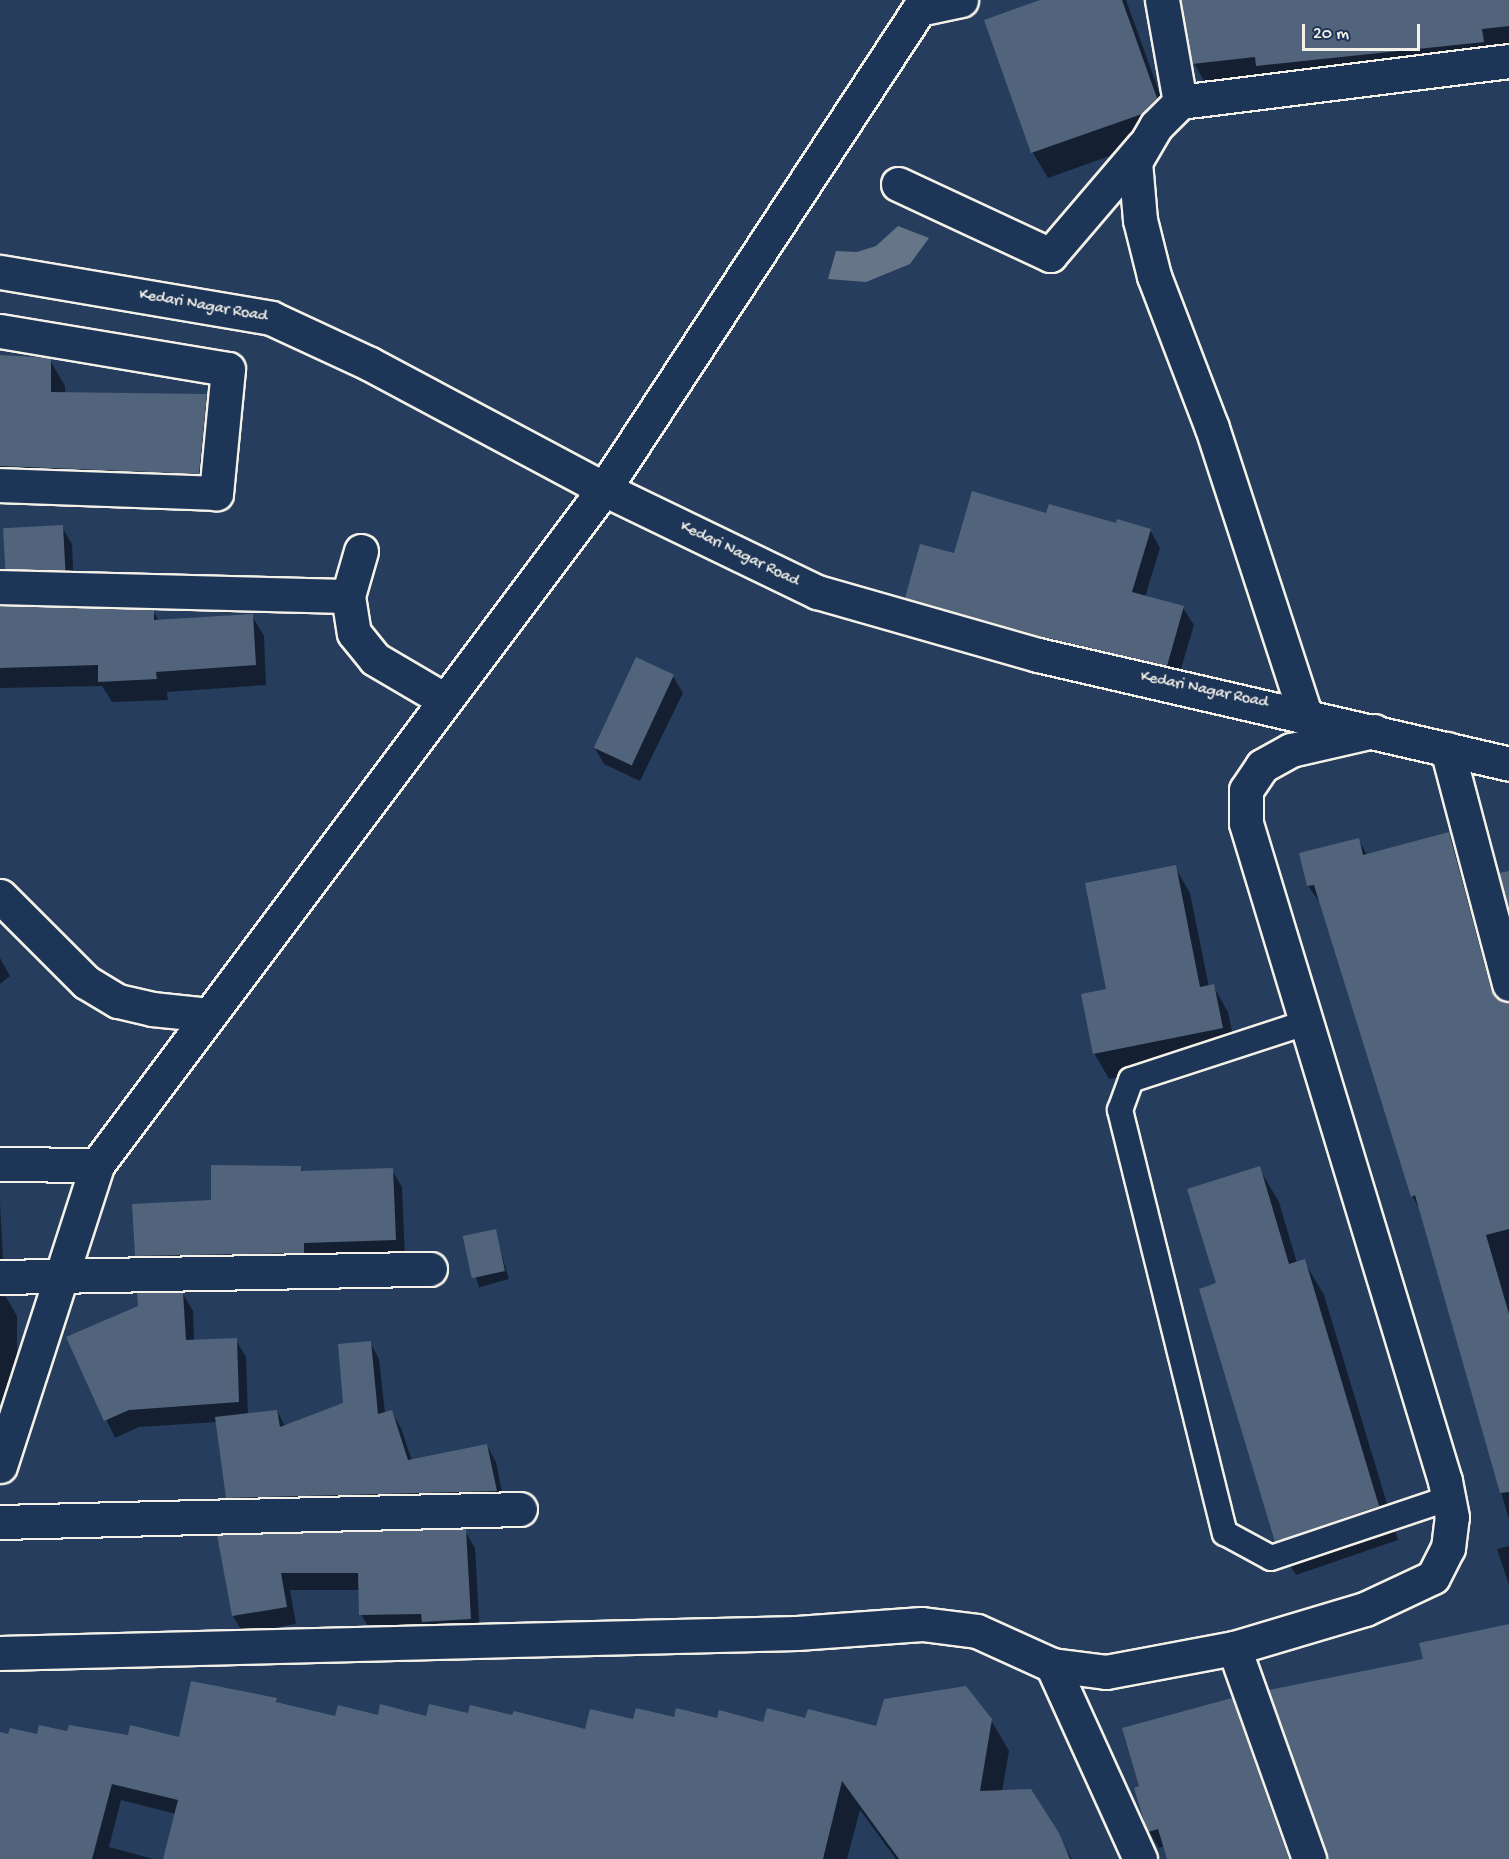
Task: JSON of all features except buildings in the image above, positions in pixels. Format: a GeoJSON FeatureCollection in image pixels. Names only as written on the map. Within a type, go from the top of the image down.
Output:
{"type":"FeatureCollection","features":[{"type":"Feature","properties":{"kind":"street"},"geometry":{"type":"LineString","coordinates":[[0,1466],[97,1165],[604,489],[922,4],[961,0]]}},
{"type":"Feature","properties":{"kind":"street"},"geometry":{"type":"LineString","coordinates":[[1162,0],[1180,102]]}},
{"type":"Feature","properties":{"kind":"street"},"geometry":{"type":"LineString","coordinates":[[1305,714],[1212,428],[1154,276],[1140,220],[1135,162],[1156,126],[1180,102],[1509,61]]}},
{"type":"Feature","properties":{"kind":"street"},"geometry":{"type":"LineString","coordinates":[[898,183],[1050,255],[1146,142]]}},
{"type":"Feature","properties":{"kind":"street","name":"Kedari Nagar Road"},"geometry":{"type":"LineString","coordinates":[[0,272],[271,318],[370,364],[604,489],[817,592],[1038,655],[1305,714],[1509,764]]}},
{"type":"Feature","properties":{"kind":"street"},"geometry":{"type":"LineString","coordinates":[[0,331],[228,369],[216,493],[0,485]]}},
{"type":"Feature","properties":{"kind":"street"},"geometry":{"type":"LineString","coordinates":[[361,551],[348,596],[350,624],[364,649],[445,700]]}},
{"type":"Feature","properties":{"kind":"street"},"geometry":{"type":"LineString","coordinates":[[0,586],[348,596]]}},
{"type":"Feature","properties":{"kind":"street"},"geometry":{"type":"LineString","coordinates":[[0,1653],[797,1633],[922,1624],[977,1631],[1052,1665],[1106,1672],[1234,1648],[1365,1609],[1433,1577],[1448,1548],[1452,1517],[1449,1498],[1246,823],[1246,790],[1262,766],[1291,750],[1374,731]]}},
{"type":"Feature","properties":{"kind":"street"},"geometry":{"type":"LineString","coordinates":[[1447,749],[1509,984]]}},
{"type":"Feature","properties":{"kind":"street"},"geometry":{"type":"LineString","coordinates":[[0,896],[86,982],[118,1001],[152,1009],[209,1014]]}},
{"type":"Feature","properties":{"kind":"street"},"geometry":{"type":"LineString","coordinates":[[0,1164],[97,1165]]}},
{"type":"Feature","properties":{"kind":"street"},"geometry":{"type":"LineString","coordinates":[[0,1277],[430,1269]]}},
{"type":"Feature","properties":{"kind":"street"},"geometry":{"type":"LineString","coordinates":[[0,1522],[520,1509]]}},
{"type":"Feature","properties":{"kind":"street"},"geometry":{"type":"LineString","coordinates":[[1234,1648],[1309,1859]]}},
{"type":"Feature","properties":{"kind":"street"},"geometry":{"type":"LineString","coordinates":[[1052,1665],[1140,1859]]}},
{"type":"Feature","properties":{"kind":"lane"},"geometry":{"type":"LineString","coordinates":[[1305,1023],[1131,1080],[1120,1110],[1225,1533],[1271,1558],[1449,1498]]}},
{"type":"Feature","properties":{"kind":"water"},"geometry":{"type":"Polygon","coordinates":[[[898,226],[929,238],[910,264],[866,282],[828,279],[836,251],[857,252],[876,246],[898,226]]]}}]}
